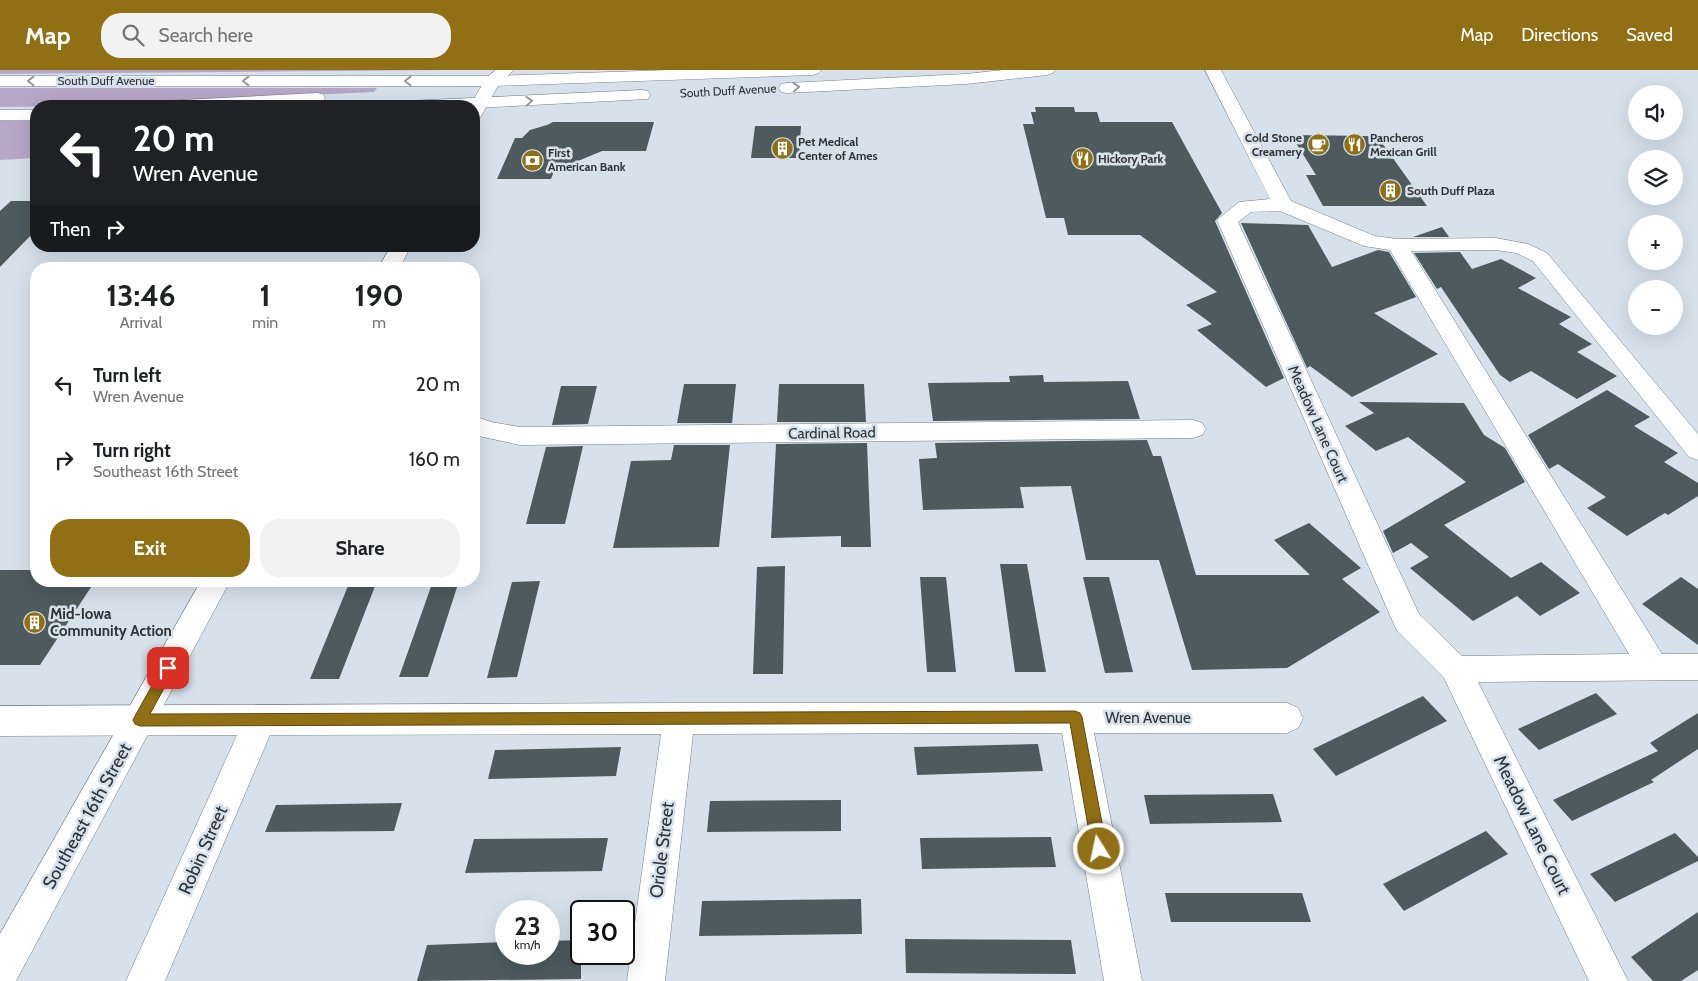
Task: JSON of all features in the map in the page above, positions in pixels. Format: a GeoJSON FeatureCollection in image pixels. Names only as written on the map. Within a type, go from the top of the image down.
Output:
{"type":"FeatureCollection","features":[{"type":"Feature","properties":{"kind":"street"},"geometry":{"type":"LineString","coordinates":[[283,100],[470,89],[491,75],[506,70]]}},
{"type":"Feature","properties":{"kind":"street","name":"South Duff Avenue"},"geometry":{"type":"LineString","coordinates":[[0,81],[813,70]]}},
{"type":"Feature","properties":{"kind":"street","name":"South Duff Avenue"},"geometry":{"type":"LineString","coordinates":[[766,89],[966,79],[1047,70]]}},
{"type":"Feature","properties":{"kind":"street"},"geometry":{"type":"LineString","coordinates":[[1213,70],[1283,205]]}},
{"type":"Feature","properties":{"kind":"street"},"geometry":{"type":"LineString","coordinates":[[480,101],[491,75]]}},
{"type":"Feature","properties":{"kind":"street","name":"South Duff Avenue"},"geometry":{"type":"LineString","coordinates":[[480,108],[662,94]]}},
{"type":"Feature","properties":{"kind":"street"},"geometry":{"type":"LineString","coordinates":[[0,114],[30,114]]}},
{"type":"Feature","properties":{"kind":"street","name":"Meadow Lane Court"},"geometry":{"type":"LineString","coordinates":[[1609,981],[1455,669],[1408,622],[1227,220],[1246,206],[1283,205],[1371,242],[1397,245],[1496,244],[1521,248],[1540,257],[1698,451]]}},
{"type":"Feature","properties":{"kind":"street"},"geometry":{"type":"LineString","coordinates":[[1397,245],[1653,667]]}},
{"type":"Feature","properties":{"kind":"street","name":"Cardinal Road"},"geometry":{"type":"LineString","coordinates":[[480,428],[520,436],[1192,429]]}},
{"type":"Feature","properties":{"kind":"street","name":"Southeast 16th Street"},"geometry":{"type":"LineString","coordinates":[[0,972],[213,587]]}},
{"type":"Feature","properties":{"kind":"street"},"geometry":{"type":"LineString","coordinates":[[1455,669],[1698,667]]}},
{"type":"Feature","properties":{"kind":"street"},"geometry":{"type":"LineString","coordinates":[[1075,717],[1124,981]]}},
{"type":"Feature","properties":{"kind":"street","name":"Oriole Street"},"geometry":{"type":"LineString","coordinates":[[646,981],[679,718]]}},
{"type":"Feature","properties":{"kind":"street","name":"Wren Avenue"},"geometry":{"type":"LineString","coordinates":[[0,721],[1287,718]]}},
{"type":"Feature","properties":{"kind":"street","name":"Robin Street"},"geometry":{"type":"LineString","coordinates":[[146,981],[260,720]]}},
{"type":"Feature","properties":{"kind":"shaded area"},"geometry":{"type":"Polygon","coordinates":[[[0,70],[443,70],[0,74],[0,70]]]}},
{"type":"Feature","properties":{"kind":"shaded area"},"geometry":{"type":"Polygon","coordinates":[[[0,88],[377,88],[374,92],[202,100],[30,100],[30,107],[0,107],[0,88]]]}},
{"type":"Feature","properties":{"kind":"shaded area"},"geometry":{"type":"Polygon","coordinates":[[[0,121],[30,121],[30,158],[0,160],[0,121]]]}},
{"type":"Feature","properties":{"kind":"building"},"geometry":{"type":"Polygon","coordinates":[[[1035,107],[1074,107],[1075,112],[1097,112],[1100,122],[1172,122],[1222,213],[1215,221],[1284,378],[1266,387],[1197,330],[1212,324],[1186,305],[1217,292],[1140,235],[1068,235],[1064,218],[1046,218],[1023,124],[1034,124],[1031,112],[1036,112],[1035,107]]]}},
{"type":"Feature","properties":{"kind":"building","name":"First American Bank"},"geometry":{"type":"Polygon","coordinates":[[[553,122],[654,122],[646,151],[602,151],[554,171],[551,179],[497,179],[515,138],[522,138],[530,130],[553,122]]]}},
{"type":"Feature","properties":{"kind":"building","name":"Pet Medical Center of Ames"},"geometry":{"type":"Polygon","coordinates":[[[755,126],[801,126],[799,158],[751,158],[755,126]]]}},
{"type":"Feature","properties":{"kind":"building","name":"South Duff Plaza"},"geometry":{"type":"Polygon","coordinates":[[[1291,135],[1367,136],[1380,140],[1427,206],[1323,206],[1306,175],[1316,175],[1291,135]]]}},
{"type":"Feature","properties":{"kind":"building"},"geometry":{"type":"Polygon","coordinates":[[[11,201],[30,201],[30,236],[0,267],[0,211],[11,201]]]}},
{"type":"Feature","properties":{"kind":"building"},"geometry":{"type":"Polygon","coordinates":[[[1241,223],[1308,225],[1332,267],[1378,250],[1389,252],[1416,297],[1374,313],[1438,354],[1352,397],[1310,366],[1307,368],[1241,223]]]}},
{"type":"Feature","properties":{"kind":"building"},"geometry":{"type":"Polygon","coordinates":[[[1442,227],[1449,237],[1413,237],[1442,227]]]}},
{"type":"Feature","properties":{"kind":"building"},"geometry":{"type":"Polygon","coordinates":[[[1460,252],[1472,269],[1501,259],[1536,278],[1518,288],[1571,317],[1559,324],[1592,344],[1577,352],[1617,376],[1577,399],[1531,371],[1510,382],[1500,375],[1441,287],[1437,289],[1414,253],[1460,252]]]}},
{"type":"Feature","properties":{"kind":"building"},"geometry":{"type":"Polygon","coordinates":[[[1043,375],[1044,382],[1128,381],[1140,419],[933,421],[928,383],[1010,382],[1009,376],[1043,375]]]}},
{"type":"Feature","properties":{"kind":"building"},"geometry":{"type":"Polygon","coordinates":[[[684,384],[736,384],[732,423],[677,423],[684,384]]]}},
{"type":"Feature","properties":{"kind":"building"},"geometry":{"type":"Polygon","coordinates":[[[779,384],[864,384],[866,422],[777,422],[779,384]]]}},
{"type":"Feature","properties":{"kind":"building"},"geometry":{"type":"Polygon","coordinates":[[[561,386],[597,386],[588,424],[552,425],[561,386]]]}},
{"type":"Feature","properties":{"kind":"building"},"geometry":{"type":"Polygon","coordinates":[[[1607,390],[1650,417],[1634,426],[1678,453],[1664,462],[1698,483],[1698,496],[1668,515],[1665,513],[1627,536],[1587,508],[1606,497],[1558,464],[1549,469],[1528,435],[1607,390]]]}},
{"type":"Feature","properties":{"kind":"building"},"geometry":{"type":"Polygon","coordinates":[[[1359,402],[1464,403],[1484,435],[1505,448],[1525,482],[1444,525],[1511,578],[1541,562],[1580,593],[1540,616],[1517,596],[1473,621],[1410,568],[1429,557],[1411,543],[1393,553],[1383,531],[1466,482],[1408,437],[1376,451],[1345,426],[1374,413],[1359,402]]]}},
{"type":"Feature","properties":{"kind":"building"},"geometry":{"type":"Polygon","coordinates":[[[1147,440],[1153,456],[1161,456],[1196,575],[1310,575],[1274,540],[1309,523],[1361,568],[1342,579],[1380,612],[1287,668],[1192,670],[1159,560],[1086,560],[1071,486],[1020,487],[1024,508],[923,510],[919,459],[937,458],[935,443],[1147,440]]]}},
{"type":"Feature","properties":{"kind":"building"},"geometry":{"type":"Polygon","coordinates":[[[867,443],[871,547],[841,547],[841,536],[771,538],[776,444],[867,443]]]}},
{"type":"Feature","properties":{"kind":"building"},"geometry":{"type":"Polygon","coordinates":[[[674,445],[730,445],[719,547],[613,548],[631,461],[671,460],[674,445]]]}},
{"type":"Feature","properties":{"kind":"building"},"geometry":{"type":"Polygon","coordinates":[[[583,446],[565,524],[526,524],[546,447],[583,446]]]}},
{"type":"Feature","properties":{"kind":"building"},"geometry":{"type":"Polygon","coordinates":[[[1000,564],[1027,564],[1046,672],[1015,672],[1000,564]]]}},
{"type":"Feature","properties":{"kind":"building"},"geometry":{"type":"Polygon","coordinates":[[[785,566],[783,674],[753,674],[757,567],[785,566]]]}},
{"type":"Feature","properties":{"kind":"building","name":"Mid-Iowa Community Action"},"geometry":{"type":"Polygon","coordinates":[[[0,570],[30,570],[30,587],[91,587],[40,665],[0,665],[0,570]]]}},
{"type":"Feature","properties":{"kind":"building"},"geometry":{"type":"Polygon","coordinates":[[[920,577],[946,577],[956,672],[927,672],[920,577]]]}},
{"type":"Feature","properties":{"kind":"building"},"geometry":{"type":"Polygon","coordinates":[[[1083,577],[1109,577],[1133,672],[1105,673],[1083,577]]]}},
{"type":"Feature","properties":{"kind":"building"},"geometry":{"type":"Polygon","coordinates":[[[1681,577],[1698,589],[1698,645],[1642,604],[1681,577]]]}},
{"type":"Feature","properties":{"kind":"building"},"geometry":{"type":"Polygon","coordinates":[[[540,581],[517,677],[487,678],[512,582],[540,581]]]}},
{"type":"Feature","properties":{"kind":"building"},"geometry":{"type":"Polygon","coordinates":[[[348,587],[375,587],[339,679],[310,679],[348,587]]]}},
{"type":"Feature","properties":{"kind":"building"},"geometry":{"type":"Polygon","coordinates":[[[431,587],[457,587],[428,677],[399,677],[431,587]]]}},
{"type":"Feature","properties":{"kind":"building"},"geometry":{"type":"Polygon","coordinates":[[[1596,693],[1617,714],[1539,750],[1518,729],[1596,693]]]}},
{"type":"Feature","properties":{"kind":"building"},"geometry":{"type":"Polygon","coordinates":[[[1423,696],[1447,721],[1336,776],[1313,749],[1423,696]]]}},
{"type":"Feature","properties":{"kind":"building"},"geometry":{"type":"Polygon","coordinates":[[[1698,713],[1698,749],[1651,780],[1654,782],[1572,821],[1553,800],[1658,751],[1650,743],[1698,713]]]}},
{"type":"Feature","properties":{"kind":"building"},"geometry":{"type":"Polygon","coordinates":[[[1038,744],[1043,771],[917,775],[914,747],[1038,744]]]}},
{"type":"Feature","properties":{"kind":"building"},"geometry":{"type":"Polygon","coordinates":[[[621,747],[616,776],[488,779],[495,750],[621,747]]]}},
{"type":"Feature","properties":{"kind":"building"},"geometry":{"type":"Polygon","coordinates":[[[1273,794],[1282,822],[1150,824],[1144,795],[1273,794]]]}},
{"type":"Feature","properties":{"kind":"building"},"geometry":{"type":"Polygon","coordinates":[[[841,800],[841,831],[707,832],[710,801],[841,800]]]}},
{"type":"Feature","properties":{"kind":"building"},"geometry":{"type":"Polygon","coordinates":[[[402,803],[394,831],[265,832],[276,805],[402,803]]]}},
{"type":"Feature","properties":{"kind":"building"},"geometry":{"type":"Polygon","coordinates":[[[1486,831],[1508,854],[1404,911],[1383,884],[1486,831]]]}},
{"type":"Feature","properties":{"kind":"building"},"geometry":{"type":"Polygon","coordinates":[[[1675,833],[1698,857],[1698,861],[1615,902],[1590,874],[1675,833]]]}},
{"type":"Feature","properties":{"kind":"building"},"geometry":{"type":"Polygon","coordinates":[[[1051,837],[1056,867],[922,869],[920,838],[1051,837]]]}},
{"type":"Feature","properties":{"kind":"building"},"geometry":{"type":"Polygon","coordinates":[[[608,838],[602,871],[465,873],[474,839],[608,838]]]}},
{"type":"Feature","properties":{"kind":"building"},"geometry":{"type":"Polygon","coordinates":[[[1165,893],[1302,893],[1311,922],[1171,922],[1165,893]]]}},
{"type":"Feature","properties":{"kind":"building"},"geometry":{"type":"Polygon","coordinates":[[[861,899],[862,934],[699,936],[702,901],[861,899]]]}},
{"type":"Feature","properties":{"kind":"building"},"geometry":{"type":"Polygon","coordinates":[[[1698,912],[1698,970],[1681,981],[1653,981],[1631,957],[1698,912]]]}},
{"type":"Feature","properties":{"kind":"building"},"geometry":{"type":"Polygon","coordinates":[[[905,939],[1071,940],[1076,974],[906,973],[905,939]]]}},
{"type":"Feature","properties":{"kind":"building"},"geometry":{"type":"Polygon","coordinates":[[[570,940],[570,965],[581,965],[581,979],[417,981],[427,945],[495,942],[495,965],[560,965],[560,941],[570,940]]]}},
{"type":"Feature","properties":{"kind":"place","name":"Cold Stone Creamery"},"geometry":{"type":"Point","coordinates":[1318,145]}},
{"type":"Feature","properties":{"kind":"place","name":"Pancheros Mexican Grill"},"geometry":{"type":"Point","coordinates":[1354,145]}},
{"type":"Feature","properties":{"kind":"place","name":"Pet Medical Center of Ames"},"geometry":{"type":"Point","coordinates":[782,149]}},
{"type":"Feature","properties":{"kind":"place","name":"Hickory Park"},"geometry":{"type":"Point","coordinates":[1082,159]}},
{"type":"Feature","properties":{"kind":"place","name":"First American Bank"},"geometry":{"type":"Point","coordinates":[532,160]}},
{"type":"Feature","properties":{"kind":"place","name":"South Duff Plaza"},"geometry":{"type":"Point","coordinates":[1391,191]}},
{"type":"Feature","properties":{"kind":"place","name":"Mid-Iowa Community Action"},"geometry":{"type":"Point","coordinates":[34,623]}},
{"type":"Feature","properties":{"kind":"route"},"geometry":{"type":"LineString","coordinates":[[168,668],[140,720],[1075,717],[1099,849]]}}]}
